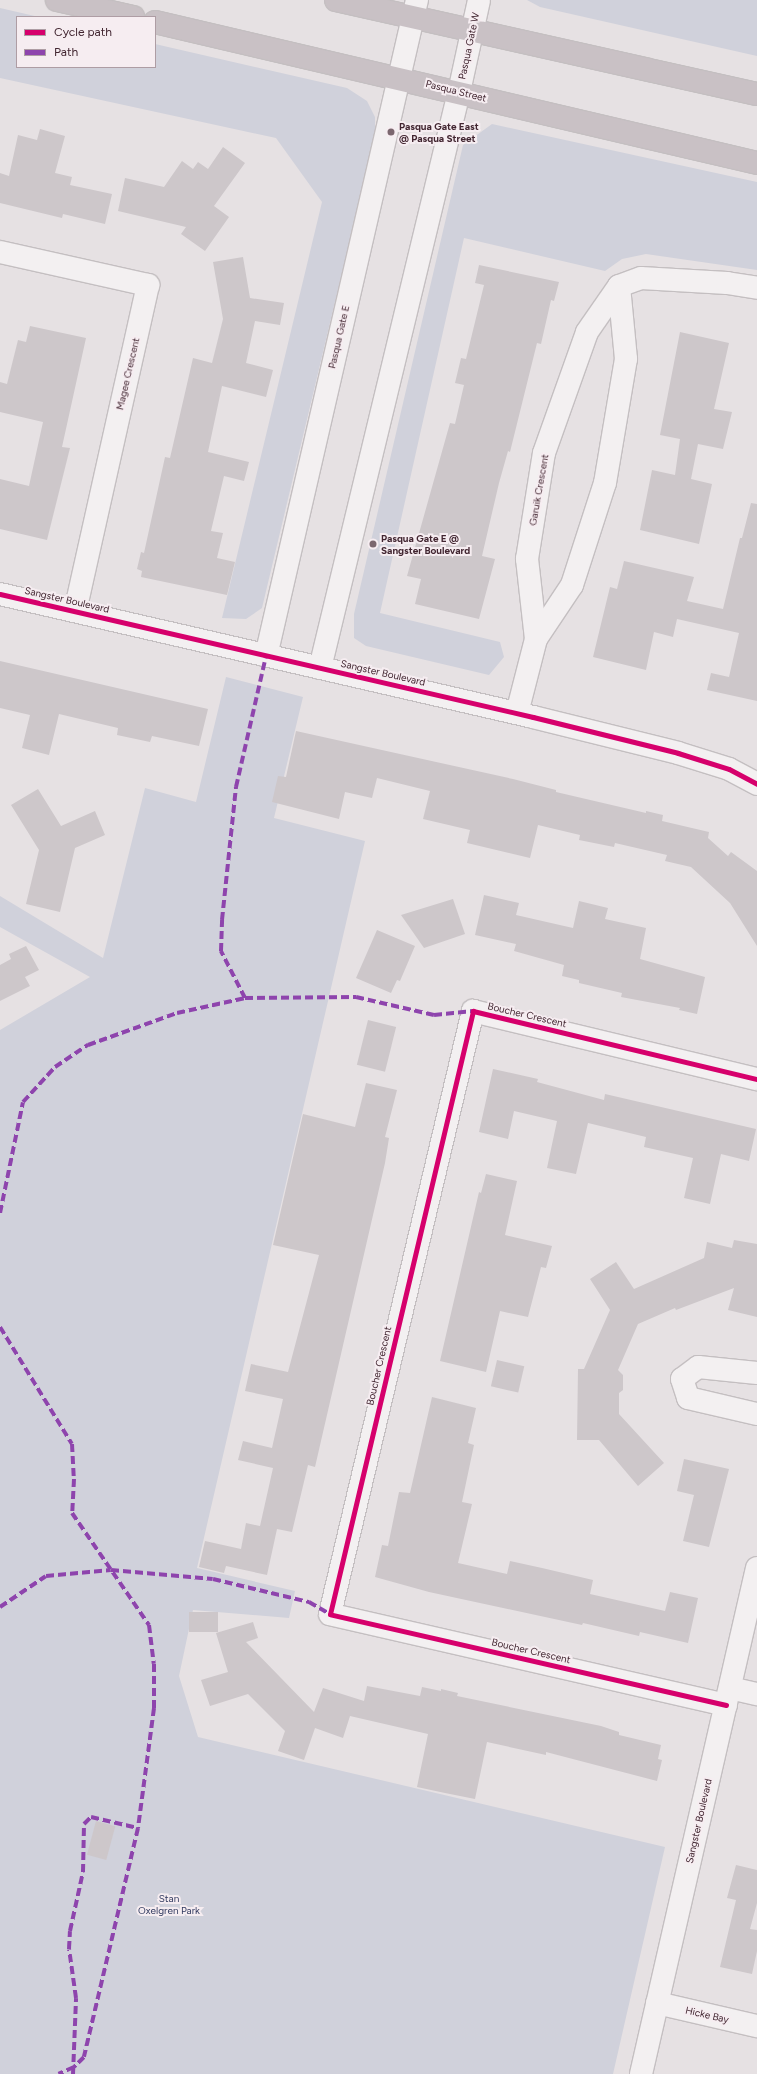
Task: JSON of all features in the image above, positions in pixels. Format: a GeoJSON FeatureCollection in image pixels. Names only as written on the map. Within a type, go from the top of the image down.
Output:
{"type":"FeatureCollection","features":[{"type":"Feature","properties":{"kind":"main road"},"geometry":{"type":"LineString","coordinates":[[57,0],[129,16]]}},
{"type":"Feature","properties":{"kind":"main road"},"geometry":{"type":"LineString","coordinates":[[336,0],[415,9],[472,30],[757,94]]}},
{"type":"Feature","properties":{"kind":"main road","name":"Pasqua Street"},"geometry":{"type":"LineString","coordinates":[[156,22],[399,77],[757,163]]}},
{"type":"Feature","properties":{"kind":"street","name":"Pasqua Gate W"},"geometry":{"type":"LineString","coordinates":[[459,92],[479,0]]}},
{"type":"Feature","properties":{"kind":"street","name":"Pasqua Gate E"},"geometry":{"type":"LineString","coordinates":[[266,656],[415,9]]}},
{"type":"Feature","properties":{"kind":"street"},"geometry":{"type":"LineString","coordinates":[[320,668],[459,92]]}},
{"type":"Feature","properties":{"kind":"street","name":"Magee Crescent"},"geometry":{"type":"LineString","coordinates":[[0,252],[148,285],[75,611]]}},
{"type":"Feature","properties":{"kind":"street"},"geometry":{"type":"LineString","coordinates":[[619,286],[641,278],[727,283],[757,288]]}},
{"type":"Feature","properties":{"kind":"street","name":"Garuik Crescent"},"geometry":{"type":"LineString","coordinates":[[536,639],[527,559],[544,453],[587,332],[619,286]]}},
{"type":"Feature","properties":{"kind":"street","name":"Garuik Crescent"},"geometry":{"type":"LineString","coordinates":[[517,713],[536,639],[572,585],[605,484],[626,359],[619,286]]}},
{"type":"Feature","properties":{"kind":"street","name":"Sangster Boulevard"},"geometry":{"type":"LineString","coordinates":[[0,594],[517,713],[678,753],[729,768],[757,784]]}},
{"type":"Feature","properties":{"kind":"street","name":"Boucher Crescent"},"geometry":{"type":"LineString","coordinates":[[728,1697],[330,1614],[473,1011],[757,1079]]}},
{"type":"Feature","properties":{"kind":"street"},"geometry":{"type":"LineString","coordinates":[[757,1373],[698,1366],[682,1379],[688,1398],[757,1414]]}},
{"type":"Feature","properties":{"kind":"street","name":"Sangster Boulevard"},"geometry":{"type":"LineString","coordinates":[[641,2074],[757,1568]]}},
{"type":"Feature","properties":{"kind":"street"},"geometry":{"type":"LineString","coordinates":[[728,1697],[757,1694]]}},
{"type":"Feature","properties":{"kind":"street","name":"Hicke Bay"},"geometry":{"type":"LineString","coordinates":[[657,2003],[757,2026]]}},
{"type":"Feature","properties":{"kind":"green space"},"geometry":{"type":"Polygon","coordinates":[[[527,0],[757,0],[757,56],[540,7],[527,0]]]}},
{"type":"Feature","properties":{"kind":"green space"},"geometry":{"type":"Polygon","coordinates":[[[0,8],[35,16],[16,16],[16,68],[156,68],[156,44],[347,88],[367,101],[375,117],[375,134],[262,608],[246,619],[222,618],[322,202],[276,138],[0,78],[0,8]]]}},
{"type":"Feature","properties":{"kind":"green space"},"geometry":{"type":"Polygon","coordinates":[[[492,124],[757,182],[757,270],[646,254],[622,259],[605,271],[464,238],[380,613],[500,642],[504,657],[489,675],[366,646],[354,638],[354,614],[463,145],[492,124]]]}},
{"type":"Feature","properties":{"kind":"green space","name":"Stan Oxelgren Park"},"geometry":{"type":"Polygon","coordinates":[[[226,677],[303,697],[274,818],[365,841],[197,1568],[295,1591],[289,1618],[193,1610],[179,1676],[198,1737],[665,1847],[613,2074],[0,2074],[0,1030],[90,977],[0,927],[0,896],[103,958],[145,788],[196,802],[226,677]]]}},
{"type":"Feature","properties":{"kind":"building"},"geometry":{"type":"Polygon","coordinates":[[[40,129],[65,136],[55,173],[72,177],[70,185],[112,194],[105,224],[63,214],[62,218],[0,203],[0,173],[9,176],[18,135],[37,140],[40,129]]]}},
{"type":"Feature","properties":{"kind":"building"},"geometry":{"type":"Polygon","coordinates":[[[223,147],[245,163],[214,206],[229,217],[205,251],[181,234],[186,227],[118,211],[125,178],[164,187],[182,161],[193,169],[198,162],[208,169],[223,147]]]}},
{"type":"Feature","properties":{"kind":"building"},"geometry":{"type":"Polygon","coordinates":[[[243,257],[250,298],[284,303],[280,325],[255,321],[246,363],[273,370],[266,397],[222,386],[208,452],[249,462],[244,481],[224,476],[211,531],[223,533],[217,558],[235,562],[227,595],[141,577],[142,571],[137,569],[141,552],[144,553],[165,457],[170,458],[193,358],[212,363],[223,319],[213,262],[243,257]]]}},
{"type":"Feature","properties":{"kind":"building"},"geometry":{"type":"Polygon","coordinates":[[[479,265],[559,282],[554,301],[551,300],[541,344],[537,343],[510,452],[508,451],[499,483],[482,556],[495,559],[479,619],[415,604],[421,579],[407,576],[450,423],[455,424],[464,385],[455,383],[461,358],[466,359],[484,285],[475,283],[479,265]]]}},
{"type":"Feature","properties":{"kind":"building"},"geometry":{"type":"Polygon","coordinates":[[[30,326],[86,338],[62,447],[70,448],[47,540],[0,529],[0,479],[29,486],[43,422],[0,412],[0,382],[7,384],[18,340],[26,342],[30,326]]]}},
{"type":"Feature","properties":{"kind":"building"},"geometry":{"type":"Polygon","coordinates":[[[680,332],[729,343],[714,409],[732,412],[723,449],[698,444],[691,479],[712,484],[699,544],[640,530],[652,470],[675,475],[680,439],[660,435],[680,332]]]}},
{"type":"Feature","properties":{"kind":"building"},"geometry":{"type":"Polygon","coordinates":[[[751,503],[757,504],[757,701],[707,690],[711,673],[729,677],[739,633],[677,619],[673,637],[654,632],[646,670],[593,657],[610,587],[617,589],[624,561],[694,577],[687,601],[723,609],[740,538],[742,538],[751,503]]]}},
{"type":"Feature","properties":{"kind":"building"},"geometry":{"type":"Polygon","coordinates":[[[0,661],[208,709],[199,746],[152,736],[150,742],[117,735],[118,728],[59,714],[49,755],[22,748],[30,715],[0,708],[0,661]]]}},
{"type":"Feature","properties":{"kind":"building"},"geometry":{"type":"Polygon","coordinates":[[[296,731],[513,779],[556,790],[556,792],[646,813],[646,811],[663,815],[662,821],[709,832],[708,838],[728,856],[731,852],[757,871],[757,946],[730,903],[691,867],[665,861],[667,855],[615,843],[614,847],[579,840],[580,835],[538,825],[530,858],[467,843],[470,830],[423,819],[430,791],[377,778],[372,798],[345,792],[339,819],[272,802],[278,776],[286,777],[296,731]]]}},
{"type":"Feature","properties":{"kind":"building"},"geometry":{"type":"Polygon","coordinates":[[[38,789],[61,826],[95,811],[105,835],[75,848],[60,912],[26,904],[39,850],[11,805],[38,789]]]}},
{"type":"Feature","properties":{"kind":"building"},"geometry":{"type":"Polygon","coordinates":[[[484,895],[519,903],[516,915],[573,928],[579,901],[608,908],[605,919],[646,928],[640,959],[705,977],[697,1014],[679,1010],[680,1008],[621,997],[622,993],[579,983],[579,980],[562,976],[564,965],[514,951],[516,944],[475,935],[484,895]]]}},
{"type":"Feature","properties":{"kind":"building"},"geometry":{"type":"Polygon","coordinates":[[[453,899],[465,934],[424,948],[401,915],[453,899]]]}},
{"type":"Feature","properties":{"kind":"building"},"geometry":{"type":"Polygon","coordinates":[[[377,930],[415,946],[400,981],[397,980],[391,993],[356,978],[377,930]]]}},
{"type":"Feature","properties":{"kind":"building"},"geometry":{"type":"Polygon","coordinates":[[[26,946],[39,970],[25,977],[30,986],[0,1001],[0,965],[11,959],[9,954],[26,946]]]}},
{"type":"Feature","properties":{"kind":"building"},"geometry":{"type":"Polygon","coordinates":[[[368,1020],[396,1027],[385,1072],[357,1065],[368,1020]]]}},
{"type":"Feature","properties":{"kind":"building"},"geometry":{"type":"Polygon","coordinates":[[[493,1069],[538,1079],[537,1082],[604,1100],[605,1094],[756,1129],[749,1161],[721,1154],[710,1204],[684,1198],[693,1158],[644,1147],[646,1137],[588,1123],[576,1174],[547,1168],[557,1121],[514,1111],[508,1139],[479,1132],[493,1069]]]}},
{"type":"Feature","properties":{"kind":"building"},"geometry":{"type":"Polygon","coordinates":[[[366,1083],[397,1090],[385,1137],[389,1138],[385,1163],[315,1467],[308,1465],[292,1532],[277,1529],[267,1575],[226,1566],[224,1573],[199,1567],[205,1541],[241,1549],[246,1523],[260,1526],[273,1468],[238,1460],[243,1441],[272,1448],[283,1399],[245,1391],[251,1364],[288,1372],[319,1255],[273,1245],[303,1114],[355,1127],[366,1083]]]}},
{"type":"Feature","properties":{"kind":"building"},"geometry":{"type":"Polygon","coordinates":[[[486,1174],[517,1181],[505,1235],[552,1246],[546,1268],[541,1267],[528,1317],[500,1311],[486,1372],[440,1361],[479,1192],[481,1193],[486,1174]]]}},
{"type":"Feature","properties":{"kind":"building"},"geometry":{"type":"Polygon","coordinates":[[[734,1240],[757,1244],[757,1317],[728,1310],[734,1288],[676,1310],[675,1308],[638,1324],[618,1370],[623,1375],[623,1390],[619,1393],[619,1414],[664,1463],[638,1486],[599,1440],[577,1440],[578,1369],[584,1369],[610,1310],[590,1279],[616,1262],[634,1289],[704,1258],[707,1242],[732,1248],[734,1240]]]}},
{"type":"Feature","properties":{"kind":"building"},"geometry":{"type":"Polygon","coordinates":[[[497,1360],[524,1366],[518,1393],[491,1386],[497,1360]]]}},
{"type":"Feature","properties":{"kind":"building"},"geometry":{"type":"Polygon","coordinates":[[[432,1397],[476,1408],[468,1443],[474,1445],[462,1502],[472,1504],[458,1563],[507,1574],[510,1561],[542,1568],[593,1580],[590,1594],[665,1611],[670,1592],[698,1598],[688,1643],[640,1632],[639,1636],[583,1623],[582,1625],[429,1592],[375,1577],[382,1545],[388,1546],[399,1492],[410,1493],[432,1397]]]}},
{"type":"Feature","properties":{"kind":"building"},"geometry":{"type":"Polygon","coordinates":[[[684,1459],[729,1469],[709,1547],[683,1541],[694,1495],[677,1491],[684,1459]]]}},
{"type":"Feature","properties":{"kind":"building"},"geometry":{"type":"Polygon","coordinates":[[[189,1612],[218,1612],[218,1632],[189,1632],[189,1612]]]}},
{"type":"Feature","properties":{"kind":"building"},"geometry":{"type":"Polygon","coordinates":[[[253,1622],[258,1638],[246,1642],[314,1712],[323,1688],[364,1701],[367,1686],[420,1696],[422,1687],[441,1691],[441,1689],[458,1693],[457,1696],[601,1726],[619,1732],[619,1735],[661,1745],[658,1759],[662,1760],[657,1781],[546,1752],[546,1755],[487,1742],[475,1799],[445,1793],[417,1787],[428,1734],[350,1716],[343,1738],[315,1728],[304,1760],[278,1751],[285,1731],[248,1694],[210,1706],[201,1680],[228,1672],[216,1633],[253,1622]]]}},
{"type":"Feature","properties":{"kind":"building"},"geometry":{"type":"Polygon","coordinates":[[[96,1821],[115,1826],[106,1860],[87,1855],[96,1821]]]}},
{"type":"Feature","properties":{"kind":"building"},"geometry":{"type":"Polygon","coordinates":[[[736,1865],[757,1870],[757,1903],[750,1929],[757,1930],[757,1951],[752,1974],[720,1967],[736,1900],[727,1898],[736,1865]]]}},
{"type":"Feature","properties":{"kind":"marked path"},"geometry":{"type":"LineString","coordinates":[[245,998],[221,951],[222,920],[236,787],[266,656]]}},
{"type":"Feature","properties":{"kind":"marked path"},"geometry":{"type":"LineString","coordinates":[[0,1213],[23,1102],[55,1067],[88,1045],[177,1013],[245,998],[356,997],[434,1015],[473,1011]]}},
{"type":"Feature","properties":{"kind":"marked path"},"geometry":{"type":"LineString","coordinates":[[0,1327],[72,1444],[74,1479],[72,1513],[149,1625],[154,1664],[154,1708],[138,1828],[84,2057],[74,2067],[58,2074]]}},
{"type":"Feature","properties":{"kind":"marked path"},"geometry":{"type":"LineString","coordinates":[[0,1607],[46,1576],[111,1570],[213,1579],[309,1602],[330,1614]]}},
{"type":"Feature","properties":{"kind":"marked path"},"geometry":{"type":"LineString","coordinates":[[73,2074],[76,1998],[69,1949],[70,1931],[83,1872],[84,1824],[91,1817],[138,1828]]}},
{"type":"Feature","properties":{"kind":"cycle path"},"geometry":{"type":"LineString","coordinates":[[0,594],[533,717],[678,753],[729,769],[757,784]]}},
{"type":"Feature","properties":{"kind":"cycle path"},"geometry":{"type":"LineString","coordinates":[[726,1705],[330,1614],[473,1011],[757,1079]]}},
{"type":"Feature","properties":{"kind":"place","name":"Pasqua Gate East @ Pasqua Street"},"geometry":{"type":"Point","coordinates":[391,132]}},
{"type":"Feature","properties":{"kind":"place","name":"Pasqua Gate E @ Sangster Boulevard"},"geometry":{"type":"Point","coordinates":[373,544]}}]}
